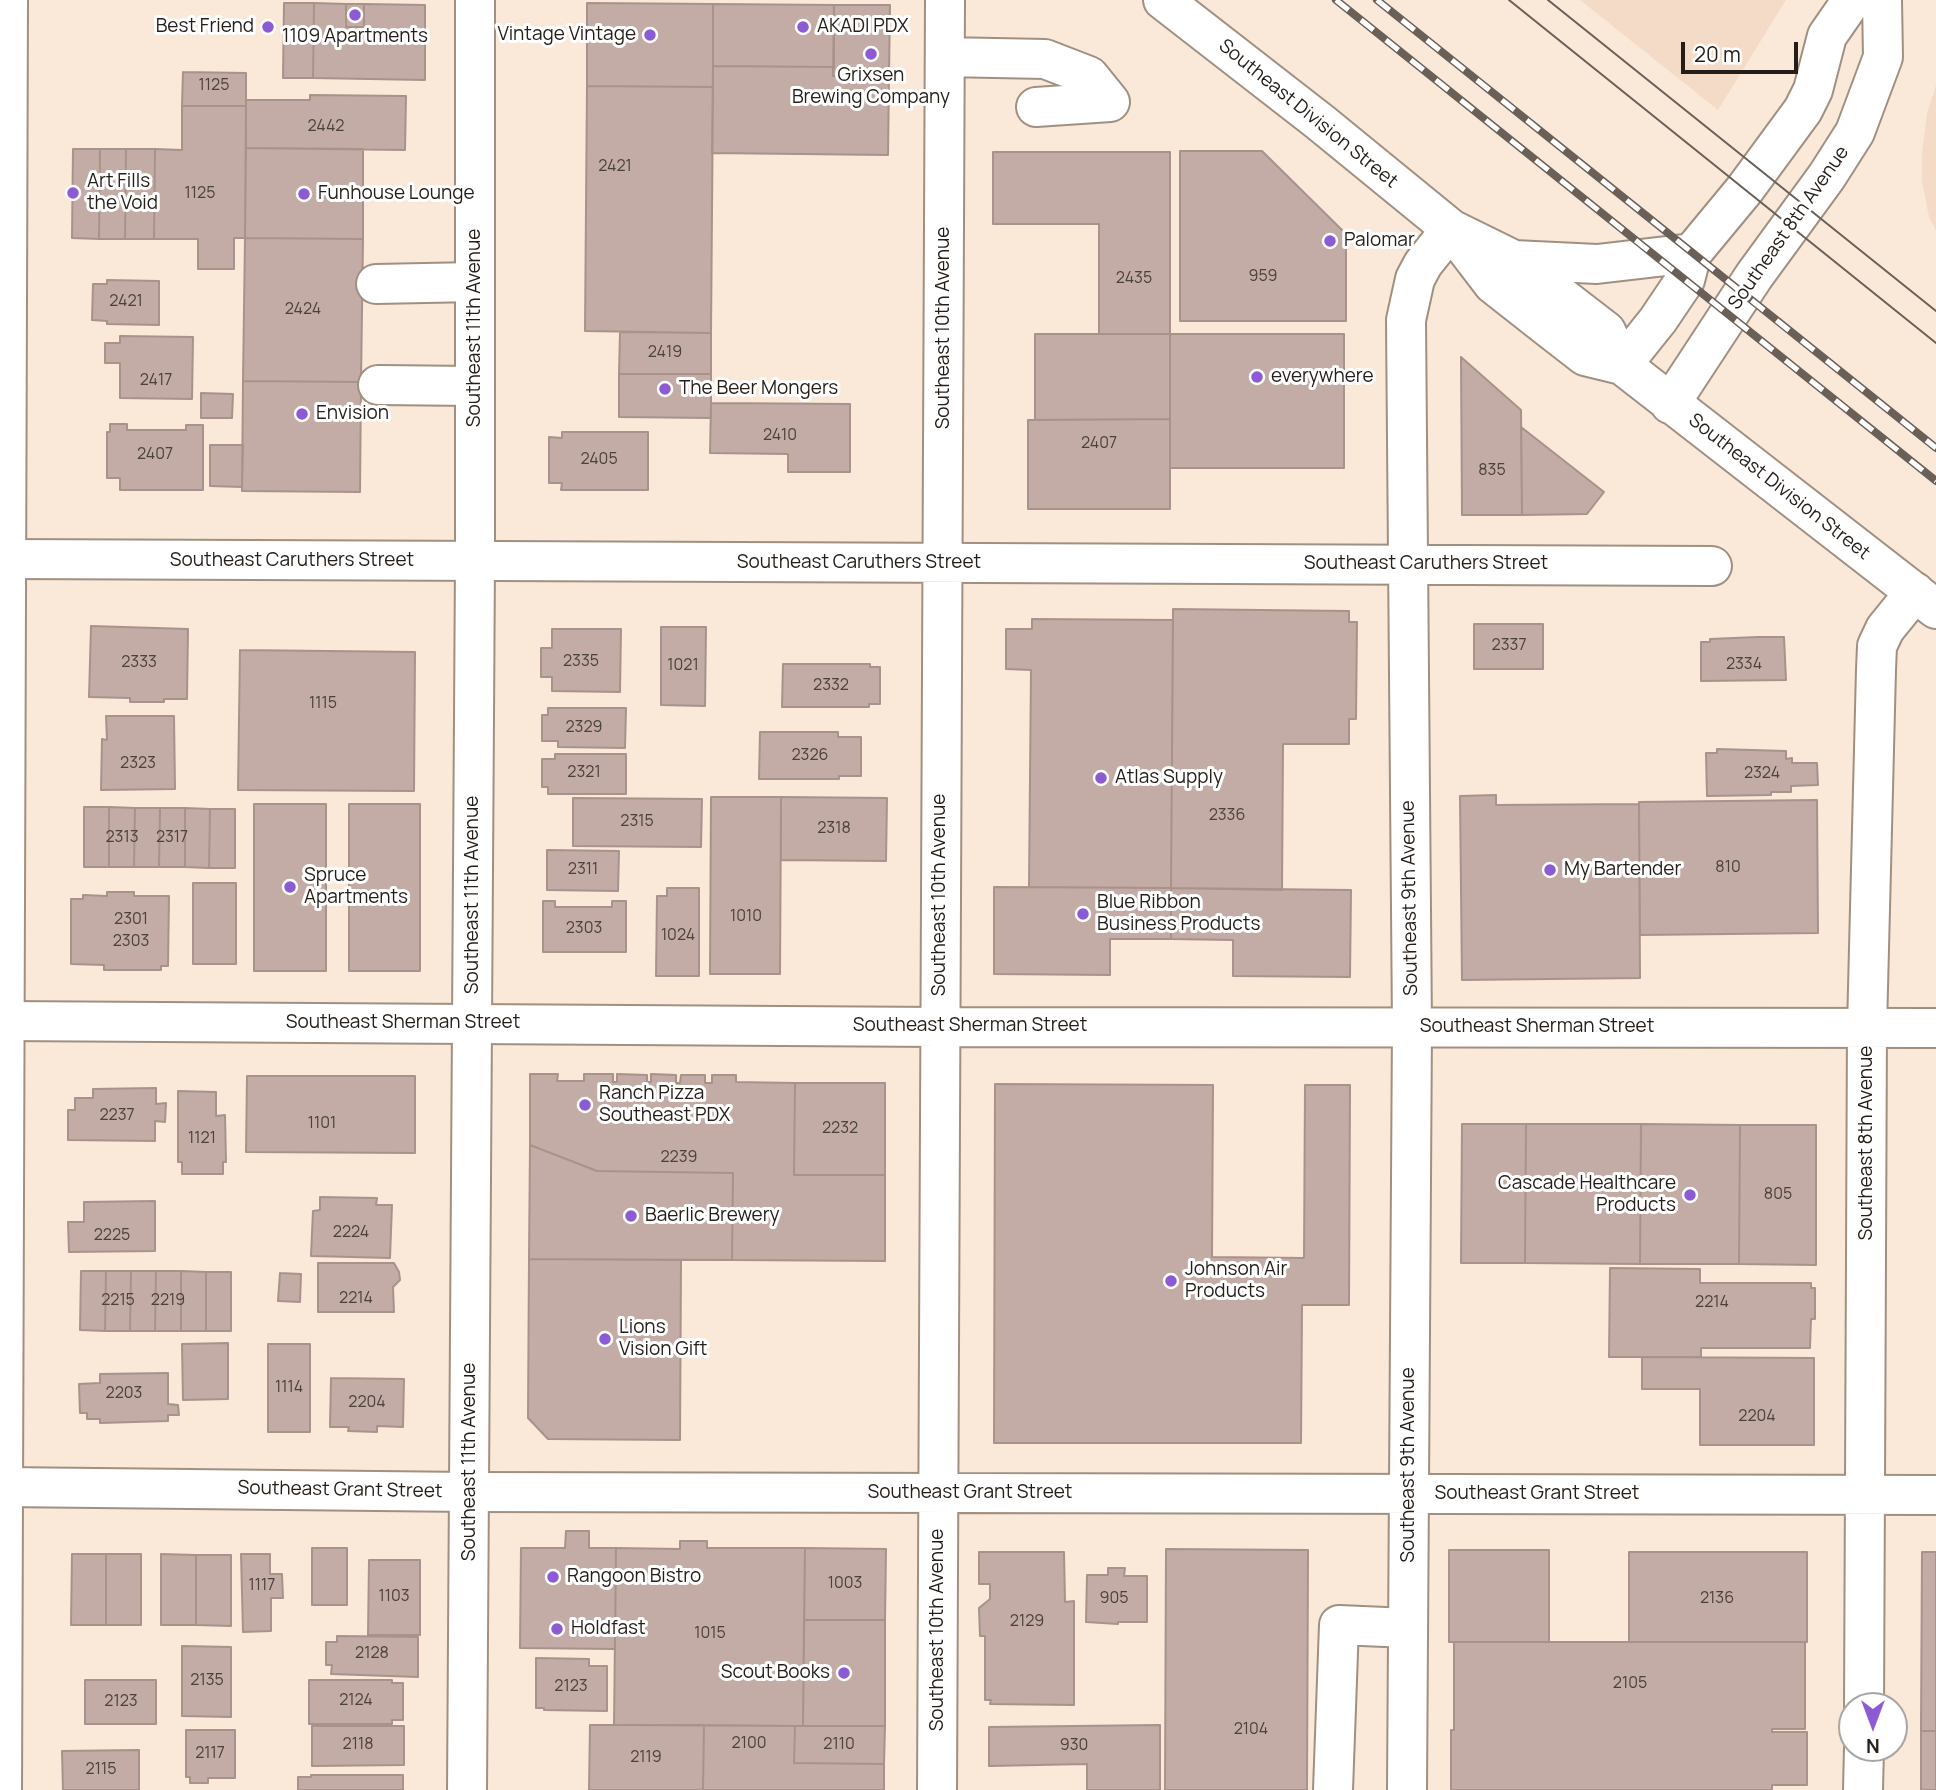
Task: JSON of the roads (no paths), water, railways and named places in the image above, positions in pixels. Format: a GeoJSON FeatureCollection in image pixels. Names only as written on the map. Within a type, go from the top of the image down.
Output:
{"type":"FeatureCollection","features":[{"type":"Feature","properties":{"kind":"street"},"geometry":{"type":"LineString","coordinates":[[2,1790],[5,1021],[2,909],[7,559],[3,508],[4,71],[8,0]]}},
{"type":"Feature","properties":{"kind":"street","name":"Southeast 11th Avenue"},"geometry":{"type":"LineString","coordinates":[[467,1790],[475,562],[475,0]]}},
{"type":"Feature","properties":{"kind":"street","name":"Southeast 10th Avenue"},"geometry":{"type":"LineString","coordinates":[[937,1790],[945,0]]}},
{"type":"Feature","properties":{"kind":"street","name":"Southeast Division Street"},"geometry":{"type":"LineString","coordinates":[[1163,0],[1320,122],[1451,229],[1514,260],[1606,331],[1622,365]]}},
{"type":"Feature","properties":{"kind":"street"},"geometry":{"type":"LineString","coordinates":[[1622,365],[1685,281],[1692,253],[1745,189],[1803,110],[1813,90],[1827,36],[1852,0]]}},
{"type":"Feature","properties":{"kind":"street","name":"Southeast 8th Avenue"},"geometry":{"type":"LineString","coordinates":[[1670,404],[1754,276],[1828,176],[1856,132],[1884,57],[1882,0]]}},
{"type":"Feature","properties":{"kind":"street"},"geometry":{"type":"LineString","coordinates":[[945,57],[1045,59],[1089,76],[1110,102],[1036,107]]}},
{"type":"Feature","properties":{"kind":"street","name":"Southeast Division Street"},"geometry":{"type":"LineString","coordinates":[[1451,229],[1493,284],[1585,356],[1622,365],[1925,600]]}},
{"type":"Feature","properties":{"kind":"street","name":"Southeast 9th Avenue"},"geometry":{"type":"LineString","coordinates":[[1407,1790],[1412,1027],[1406,320],[1415,278],[1451,229]]}},
{"type":"Feature","properties":{"kind":"street"},"geometry":{"type":"LineString","coordinates":[[1514,260],[1597,264],[1692,253]]}},
{"type":"Feature","properties":{"kind":"street"},"geometry":{"type":"LineString","coordinates":[[376,284],[475,282]]}},
{"type":"Feature","properties":{"kind":"street"},"geometry":{"type":"LineString","coordinates":[[378,386],[475,386]]}},
{"type":"Feature","properties":{"kind":"street","name":"Southeast Caruthers Street"},"geometry":{"type":"LineString","coordinates":[[7,559],[1712,566]]}},
{"type":"Feature","properties":{"kind":"street","name":"Southeast 8th Avenue"},"geometry":{"type":"LineString","coordinates":[[1864,1692],[1867,1028],[1877,646],[1885,629],[1925,600]]}},
{"type":"Feature","properties":{"kind":"street","name":"Southeast Sherman Street"},"geometry":{"type":"LineString","coordinates":[[5,1021],[939,1027],[1936,1028]]}},
{"type":"Feature","properties":{"kind":"street","name":"Southeast Grant Street"},"geometry":{"type":"LineString","coordinates":[[3,1487],[470,1492],[1936,1495]]}},
{"type":"Feature","properties":{"kind":"street"},"geometry":{"type":"LineString","coordinates":[[1333,1790],[1339,1625],[1408,1628]]}},
{"type":"Feature","properties":{"kind":"street"},"geometry":{"type":"LineString","coordinates":[[1863,1790],[1864,1762]]}},
{"type":"Feature","properties":{"kind":"tram line"},"geometry":{"type":"LineString","coordinates":[[1509,0],[1936,343]]}},
{"type":"Feature","properties":{"kind":"tram line"},"geometry":{"type":"LineString","coordinates":[[1548,0],[1936,311]]}},
{"type":"Feature","properties":{"kind":"railway"},"geometry":{"type":"LineString","coordinates":[[1336,0],[1936,481]]}},
{"type":"Feature","properties":{"kind":"railway"},"geometry":{"type":"LineString","coordinates":[[1377,0],[1936,448]]}},
{"type":"Feature","properties":{"kind":"place","name":"1109 Apartments"},"geometry":{"type":"Point","coordinates":[355,15]}},
{"type":"Feature","properties":{"kind":"place","name":"Best Friend"},"geometry":{"type":"Point","coordinates":[268,27]}},
{"type":"Feature","properties":{"kind":"place","name":"AKADI PDX"},"geometry":{"type":"Point","coordinates":[803,27]}},
{"type":"Feature","properties":{"kind":"place","name":"Vintage Vintage"},"geometry":{"type":"Point","coordinates":[650,35]}},
{"type":"Feature","properties":{"kind":"place","name":"Grixsen Brewing Company"},"geometry":{"type":"Point","coordinates":[871,54]}},
{"type":"Feature","properties":{"kind":"place","name":"Art Fills the Void"},"geometry":{"type":"Point","coordinates":[73,193]}},
{"type":"Feature","properties":{"kind":"place","name":"Funhouse Lounge"},"geometry":{"type":"Point","coordinates":[304,194]}},
{"type":"Feature","properties":{"kind":"place","name":"Palomar"},"geometry":{"type":"Point","coordinates":[1330,241]}},
{"type":"Feature","properties":{"kind":"place","name":"everywhere"},"geometry":{"type":"Point","coordinates":[1257,377]}},
{"type":"Feature","properties":{"kind":"place","name":"The Beer Mongers"},"geometry":{"type":"Point","coordinates":[665,389]}},
{"type":"Feature","properties":{"kind":"place","name":"Envision"},"geometry":{"type":"Point","coordinates":[302,414]}},
{"type":"Feature","properties":{"kind":"place","name":"Atlas Supply"},"geometry":{"type":"Point","coordinates":[1101,778]}},
{"type":"Feature","properties":{"kind":"place","name":"My Bartender"},"geometry":{"type":"Point","coordinates":[1550,870]}},
{"type":"Feature","properties":{"kind":"place","name":"Spruce Apartments"},"geometry":{"type":"Point","coordinates":[290,887]}},
{"type":"Feature","properties":{"kind":"place","name":"Blue Ribbon Business Products"},"geometry":{"type":"Point","coordinates":[1083,914]}},
{"type":"Feature","properties":{"kind":"place","name":"Ranch Pizza Southeast PDX"},"geometry":{"type":"Point","coordinates":[585,1105]}},
{"type":"Feature","properties":{"kind":"place","name":"Cascade Healthcare Products"},"geometry":{"type":"Point","coordinates":[1690,1195]}},
{"type":"Feature","properties":{"kind":"place","name":"Baerlic Brewery"},"geometry":{"type":"Point","coordinates":[631,1216]}},
{"type":"Feature","properties":{"kind":"place","name":"Johnson Air Products"},"geometry":{"type":"Point","coordinates":[1171,1281]}},
{"type":"Feature","properties":{"kind":"place","name":"Lions Vision Gift"},"geometry":{"type":"Point","coordinates":[605,1339]}},
{"type":"Feature","properties":{"kind":"place","name":"Rangoon Bistro"},"geometry":{"type":"Point","coordinates":[553,1577]}},
{"type":"Feature","properties":{"kind":"place","name":"Holdfast"},"geometry":{"type":"Point","coordinates":[557,1629]}},
{"type":"Feature","properties":{"kind":"place","name":"Scout Books"},"geometry":{"type":"Point","coordinates":[844,1673]}}]}
